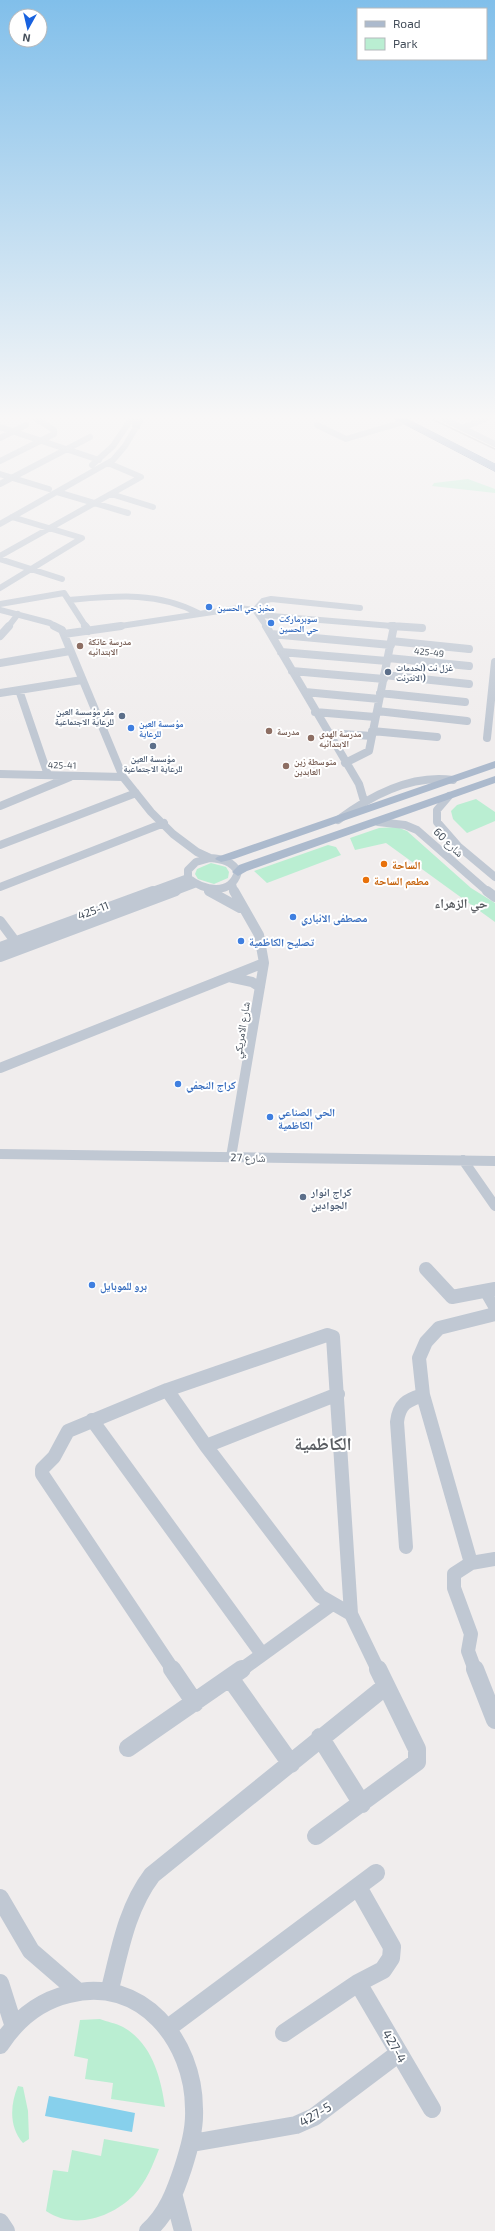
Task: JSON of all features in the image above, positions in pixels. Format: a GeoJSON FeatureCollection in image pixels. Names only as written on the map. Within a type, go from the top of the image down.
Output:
{"type":"FeatureCollection","features":[{"type":"Feature","properties":{"kind":"main road"},"geometry":{"type":"LineString","coordinates":[[216,858],[230,858],[495,764]]}},
{"type":"Feature","properties":{"kind":"main road"},"geometry":{"type":"LineString","coordinates":[[466,775],[468,782],[480,784]]}},
{"type":"Feature","properties":{"kind":"main road"},"geometry":{"type":"LineString","coordinates":[[238,872],[243,868],[378,822],[495,779]]}},
{"type":"Feature","properties":{"kind":"main road"},"geometry":{"type":"LineString","coordinates":[[453,780],[463,783],[466,790]]}},
{"type":"Feature","properties":{"kind":"main road"},"geometry":{"type":"LineString","coordinates":[[335,821],[331,825],[333,830],[346,833]]}},
{"type":"Feature","properties":{"kind":"main road"},"geometry":{"type":"LineString","coordinates":[[311,830],[322,834],[323,840],[321,842]]}},
{"type":"Feature","properties":{"kind":"street"},"geometry":{"type":"LineString","coordinates":[[0,588],[33,570],[82,538],[35,523]]}},
{"type":"Feature","properties":{"kind":"street"},"geometry":{"type":"LineString","coordinates":[[0,558],[60,523]]}},
{"type":"Feature","properties":{"kind":"street"},"geometry":{"type":"LineString","coordinates":[[0,558],[62,579]]}},
{"type":"Feature","properties":{"kind":"street"},"geometry":{"type":"LineString","coordinates":[[0,604],[64,593],[89,631]]}},
{"type":"Feature","properties":{"kind":"street"},"geometry":{"type":"LineString","coordinates":[[69,600],[148,596],[181,604],[198,613]]}},
{"type":"Feature","properties":{"kind":"street"},"geometry":{"type":"LineString","coordinates":[[257,613],[263,601],[271,599],[360,608]]}},
{"type":"Feature","properties":{"kind":"street"},"geometry":{"type":"LineString","coordinates":[[64,634],[239,608],[257,613],[422,628]]}},
{"type":"Feature","properties":{"kind":"street"},"geometry":{"type":"LineString","coordinates":[[0,610],[18,614],[58,627],[64,634],[123,777],[136,793],[189,848],[233,864],[238,872],[232,884],[221,888],[208,889],[190,878]]}},
{"type":"Feature","properties":{"kind":"street"},"geometry":{"type":"LineString","coordinates":[[257,613],[271,634],[345,763],[357,779],[364,801]]}},
{"type":"Feature","properties":{"kind":"street"},"geometry":{"type":"LineString","coordinates":[[0,636],[18,614]]}},
{"type":"Feature","properties":{"kind":"street"},"geometry":{"type":"LineString","coordinates":[[345,763],[368,751],[394,626]]}},
{"type":"Feature","properties":{"kind":"street"},"geometry":{"type":"LineString","coordinates":[[271,634],[469,648]]}},
{"type":"Feature","properties":{"kind":"street"},"geometry":{"type":"LineString","coordinates":[[0,663],[70,651]]}},
{"type":"Feature","properties":{"kind":"street","name":"425-49"},"geometry":{"type":"LineString","coordinates":[[281,652],[469,666]]}},
{"type":"Feature","properties":{"kind":"street"},"geometry":{"type":"LineString","coordinates":[[487,738],[495,662]]}},
{"type":"Feature","properties":{"kind":"street"},"geometry":{"type":"LineString","coordinates":[[292,671],[468,684]]}},
{"type":"Feature","properties":{"kind":"street"},"geometry":{"type":"LineString","coordinates":[[0,693],[82,680]]}},
{"type":"Feature","properties":{"kind":"street"},"geometry":{"type":"LineString","coordinates":[[19,690],[48,775]]}},
{"type":"Feature","properties":{"kind":"street"},"geometry":{"type":"LineString","coordinates":[[305,692],[465,702]]}},
{"type":"Feature","properties":{"kind":"street"},"geometry":{"type":"LineString","coordinates":[[315,712],[376,714],[467,721]]}},
{"type":"Feature","properties":{"kind":"street"},"geometry":{"type":"LineString","coordinates":[[327,733],[437,737]]}},
{"type":"Feature","properties":{"kind":"street","name":"425-41"},"geometry":{"type":"LineString","coordinates":[[0,774],[123,777]]}},
{"type":"Feature","properties":{"kind":"street"},"geometry":{"type":"LineString","coordinates":[[0,806],[53,786],[73,775]]}},
{"type":"Feature","properties":{"kind":"street"},"geometry":{"type":"LineString","coordinates":[[335,821],[364,801],[429,777],[453,780]]}},
{"type":"Feature","properties":{"kind":"street"},"geometry":{"type":"LineString","coordinates":[[357,779],[371,788],[384,793]]}},
{"type":"Feature","properties":{"kind":"street"},"geometry":{"type":"LineString","coordinates":[[0,845],[136,793]]}},
{"type":"Feature","properties":{"kind":"street","name":"شارع 60"},"geometry":{"type":"LineString","coordinates":[[449,796],[437,810],[437,822],[458,846],[495,878]]}},
{"type":"Feature","properties":{"kind":"street","name":"شارع 60"},"geometry":{"type":"LineString","coordinates":[[378,822],[405,825],[418,830],[462,871],[495,897]]}},
{"type":"Feature","properties":{"kind":"street"},"geometry":{"type":"LineString","coordinates":[[0,887],[164,823]]}},
{"type":"Feature","properties":{"kind":"street"},"geometry":{"type":"LineString","coordinates":[[189,848],[190,878]]}},
{"type":"Feature","properties":{"kind":"street"},"geometry":{"type":"LineString","coordinates":[[190,878],[196,862],[216,858]]}},
{"type":"Feature","properties":{"kind":"street","name":"425-11"},"geometry":{"type":"LineString","coordinates":[[0,947],[190,878]]}},
{"type":"Feature","properties":{"kind":"street","name":"425-11"},"geometry":{"type":"LineString","coordinates":[[0,957],[190,878]]}},
{"type":"Feature","properties":{"kind":"street","name":"شارع الامريكي"},"geometry":{"type":"LineString","coordinates":[[231,1157],[264,963],[263,944],[256,927],[238,902],[232,884]]}},
{"type":"Feature","properties":{"kind":"street","name":"شارع الامريكي"},"geometry":{"type":"LineString","coordinates":[[208,889],[244,911]]}},
{"type":"Feature","properties":{"kind":"street"},"geometry":{"type":"LineString","coordinates":[[0,921],[15,941]]}},
{"type":"Feature","properties":{"kind":"street"},"geometry":{"type":"LineString","coordinates":[[0,1068],[264,963]]}},
{"type":"Feature","properties":{"kind":"street"},"geometry":{"type":"LineString","coordinates":[[229,977],[252,982],[260,987]]}},
{"type":"Feature","properties":{"kind":"street","name":"شارع 27"},"geometry":{"type":"LineString","coordinates":[[0,1154],[495,1161]]}},
{"type":"Feature","properties":{"kind":"street"},"geometry":{"type":"LineString","coordinates":[[463,1160],[495,1206]]}},
{"type":"Feature","properties":{"kind":"street"},"geometry":{"type":"LineString","coordinates":[[426,1269],[452,1297],[491,1291],[495,1306]]}},
{"type":"Feature","properties":{"kind":"street"},"geometry":{"type":"LineString","coordinates":[[471,1563],[423,1395],[418,1358],[426,1342],[439,1328],[495,1314]]}},
{"type":"Feature","properties":{"kind":"street"},"geometry":{"type":"LineString","coordinates":[[195,1704],[42,1474],[42,1469],[54,1457],[68,1431],[92,1420],[167,1390],[327,1335],[333,1337],[338,1394],[351,1614],[418,1755],[417,1762],[362,1804],[316,1836]]}},
{"type":"Feature","properties":{"kind":"street"},"geometry":{"type":"LineString","coordinates":[[167,1390],[206,1446],[320,1596],[351,1614]]}},
{"type":"Feature","properties":{"kind":"street"},"geometry":{"type":"LineString","coordinates":[[206,1446],[338,1394]]}},
{"type":"Feature","properties":{"kind":"street"},"geometry":{"type":"LineString","coordinates":[[406,1547],[396,1422],[398,1410],[406,1400],[423,1395]]}},
{"type":"Feature","properties":{"kind":"street"},"geometry":{"type":"LineString","coordinates":[[92,1420],[262,1654]]}},
{"type":"Feature","properties":{"kind":"street"},"geometry":{"type":"LineString","coordinates":[[495,1560],[471,1563],[454,1574],[454,1588],[471,1634],[468,1651],[495,1720]]}},
{"type":"Feature","properties":{"kind":"street"},"geometry":{"type":"LineString","coordinates":[[128,1748],[195,1704],[332,1604]]}},
{"type":"Feature","properties":{"kind":"street"},"geometry":{"type":"LineString","coordinates":[[230,1678],[291,1764]]}},
{"type":"Feature","properties":{"kind":"street"},"geometry":{"type":"LineString","coordinates":[[110,1989],[133,1905],[142,1886],[152,1875],[291,1764],[320,1737],[386,1686]]}},
{"type":"Feature","properties":{"kind":"street"},"geometry":{"type":"LineString","coordinates":[[320,1737],[362,1804]]}},
{"type":"Feature","properties":{"kind":"street"},"geometry":{"type":"LineString","coordinates":[[168,2028],[376,1873]]}},
{"type":"Feature","properties":{"kind":"street"},"geometry":{"type":"LineString","coordinates":[[284,2033],[358,1983],[383,1970],[391,1958],[392,1947],[358,1886]]}},
{"type":"Feature","properties":{"kind":"street"},"geometry":{"type":"LineString","coordinates":[[0,1898],[31,1951],[75,1989]]}},
{"type":"Feature","properties":{"kind":"street"},"geometry":{"type":"LineString","coordinates":[[0,1983],[14,2027]]}},
{"type":"Feature","properties":{"kind":"street","name":"427-4"},"geometry":{"type":"LineString","coordinates":[[358,1983],[432,2109]]}},
{"type":"Feature","properties":{"kind":"street"},"geometry":{"type":"LineString","coordinates":[[0,2046],[14,2027],[43,2002],[75,1989],[110,1989],[142,2002],[168,2028],[185,2061],[194,2101],[192,2143],[174,2197],[148,2231]]}},
{"type":"Feature","properties":{"kind":"street","name":"427-5"},"geometry":{"type":"LineString","coordinates":[[192,2143],[296,2125],[314,2117],[399,2053]]}},
{"type":"Feature","properties":{"kind":"street"},"geometry":{"type":"LineString","coordinates":[[174,2197],[183,2231]]}},
{"type":"Feature","properties":{"kind":"street"},"geometry":{"type":"LineString","coordinates":[[0,2222],[6,2231]]}},
{"type":"Feature","properties":{"kind":"green space"},"geometry":{"type":"Polygon","coordinates":[[[476,799],[495,812],[495,821],[467,833],[453,819],[451,811],[457,805],[476,799]]]}},
{"type":"Feature","properties":{"kind":"green space"},"geometry":{"type":"Polygon","coordinates":[[[397,827],[407,831],[471,888],[495,903],[495,922],[386,843],[355,850],[350,838],[379,828],[397,827]]]}},
{"type":"Feature","properties":{"kind":"green space"},"geometry":{"type":"Polygon","coordinates":[[[328,845],[336,847],[341,855],[267,883],[254,871],[328,845]]]}},
{"type":"Feature","properties":{"kind":"green space"},"geometry":{"type":"Polygon","coordinates":[[[211,863],[226,867],[229,872],[228,878],[214,884],[198,879],[195,874],[197,869],[211,863]]]}},
{"type":"Feature","properties":{"kind":"green space"},"geometry":{"type":"Polygon","coordinates":[[[100,2019],[123,2027],[141,2042],[148,2052],[158,2073],[165,2107],[111,2099],[113,2083],[85,2079],[88,2059],[74,2056],[80,2020],[100,2019]]]}},
{"type":"Feature","properties":{"kind":"green space"},"geometry":{"type":"Polygon","coordinates":[[[18,2086],[23,2087],[28,2111],[29,2139],[23,2143],[15,2130],[12,2116],[13,2101],[18,2086]]]}},
{"type":"Feature","properties":{"kind":"green space"},"geometry":{"type":"Polygon","coordinates":[[[104,2139],[159,2149],[149,2173],[134,2195],[114,2210],[92,2219],[68,2220],[57,2217],[46,2211],[53,2170],[68,2172],[72,2150],[101,2156],[104,2139]]]}},
{"type":"Feature","properties":{"kind":"water"},"geometry":{"type":"Polygon","coordinates":[[[49,2096],[135,2113],[132,2132],[45,2116],[49,2096]]]}},
{"type":"Feature","properties":{"kind":"place","name":"مخبز حي الحسين"},"geometry":{"type":"Point","coordinates":[209,607]}},
{"type":"Feature","properties":{"kind":"place","name":"سوبرماركت حي الحسين"},"geometry":{"type":"Point","coordinates":[271,623]}},
{"type":"Feature","properties":{"kind":"place","name":"مدرسة عاتكة الابتدائيه"},"geometry":{"type":"Point","coordinates":[80,646]}},
{"type":"Feature","properties":{"kind":"place","name":"غزل نت (لخدمات الانترنت)"},"geometry":{"type":"Point","coordinates":[388,672]}},
{"type":"Feature","properties":{"kind":"place","name":"مقر مؤسسة العين للرعاية الاجتماعية"},"geometry":{"type":"Point","coordinates":[122,716]}},
{"type":"Feature","properties":{"kind":"place","name":"مؤسسة العين للرعاية"},"geometry":{"type":"Point","coordinates":[131,728]}},
{"type":"Feature","properties":{"kind":"place","name":"مدرسة"},"geometry":{"type":"Point","coordinates":[269,731]}},
{"type":"Feature","properties":{"kind":"place","name":"مدرسة الهدى الابتدائيه"},"geometry":{"type":"Point","coordinates":[311,738]}},
{"type":"Feature","properties":{"kind":"place","name":"مؤسسة العين للرعاية الاجتماعية"},"geometry":{"type":"Point","coordinates":[153,746]}},
{"type":"Feature","properties":{"kind":"place","name":"متوسطة زين العابدين"},"geometry":{"type":"Point","coordinates":[286,766]}},
{"type":"Feature","properties":{"kind":"place","name":"الساحة"},"geometry":{"type":"Point","coordinates":[384,864]}},
{"type":"Feature","properties":{"kind":"place","name":"مطعم الساحة"},"geometry":{"type":"Point","coordinates":[366,880]}},
{"type":"Feature","properties":{"kind":"place","name":"مصطفى الانباري"},"geometry":{"type":"Point","coordinates":[293,917]}},
{"type":"Feature","properties":{"kind":"place","name":"تصليح الكاظمية"},"geometry":{"type":"Point","coordinates":[241,941]}},
{"type":"Feature","properties":{"kind":"place","name":"كراج النجفي"},"geometry":{"type":"Point","coordinates":[178,1084]}},
{"type":"Feature","properties":{"kind":"place","name":"الحي الصناعي الكاظمية"},"geometry":{"type":"Point","coordinates":[270,1117]}},
{"type":"Feature","properties":{"kind":"place","name":"كراج انوار الجوادين"},"geometry":{"type":"Point","coordinates":[303,1197]}},
{"type":"Feature","properties":{"kind":"place","name":"برو للموبايل"},"geometry":{"type":"Point","coordinates":[92,1285]}},
{"type":"Feature","properties":{"kind":"district","name":"حي الزهراء"},"geometry":{"type":"Point","coordinates":[461,903]}},
{"type":"Feature","properties":{"kind":"district","name":"الكاظمية"},"geometry":{"type":"Point","coordinates":[323,1443]}}]}
